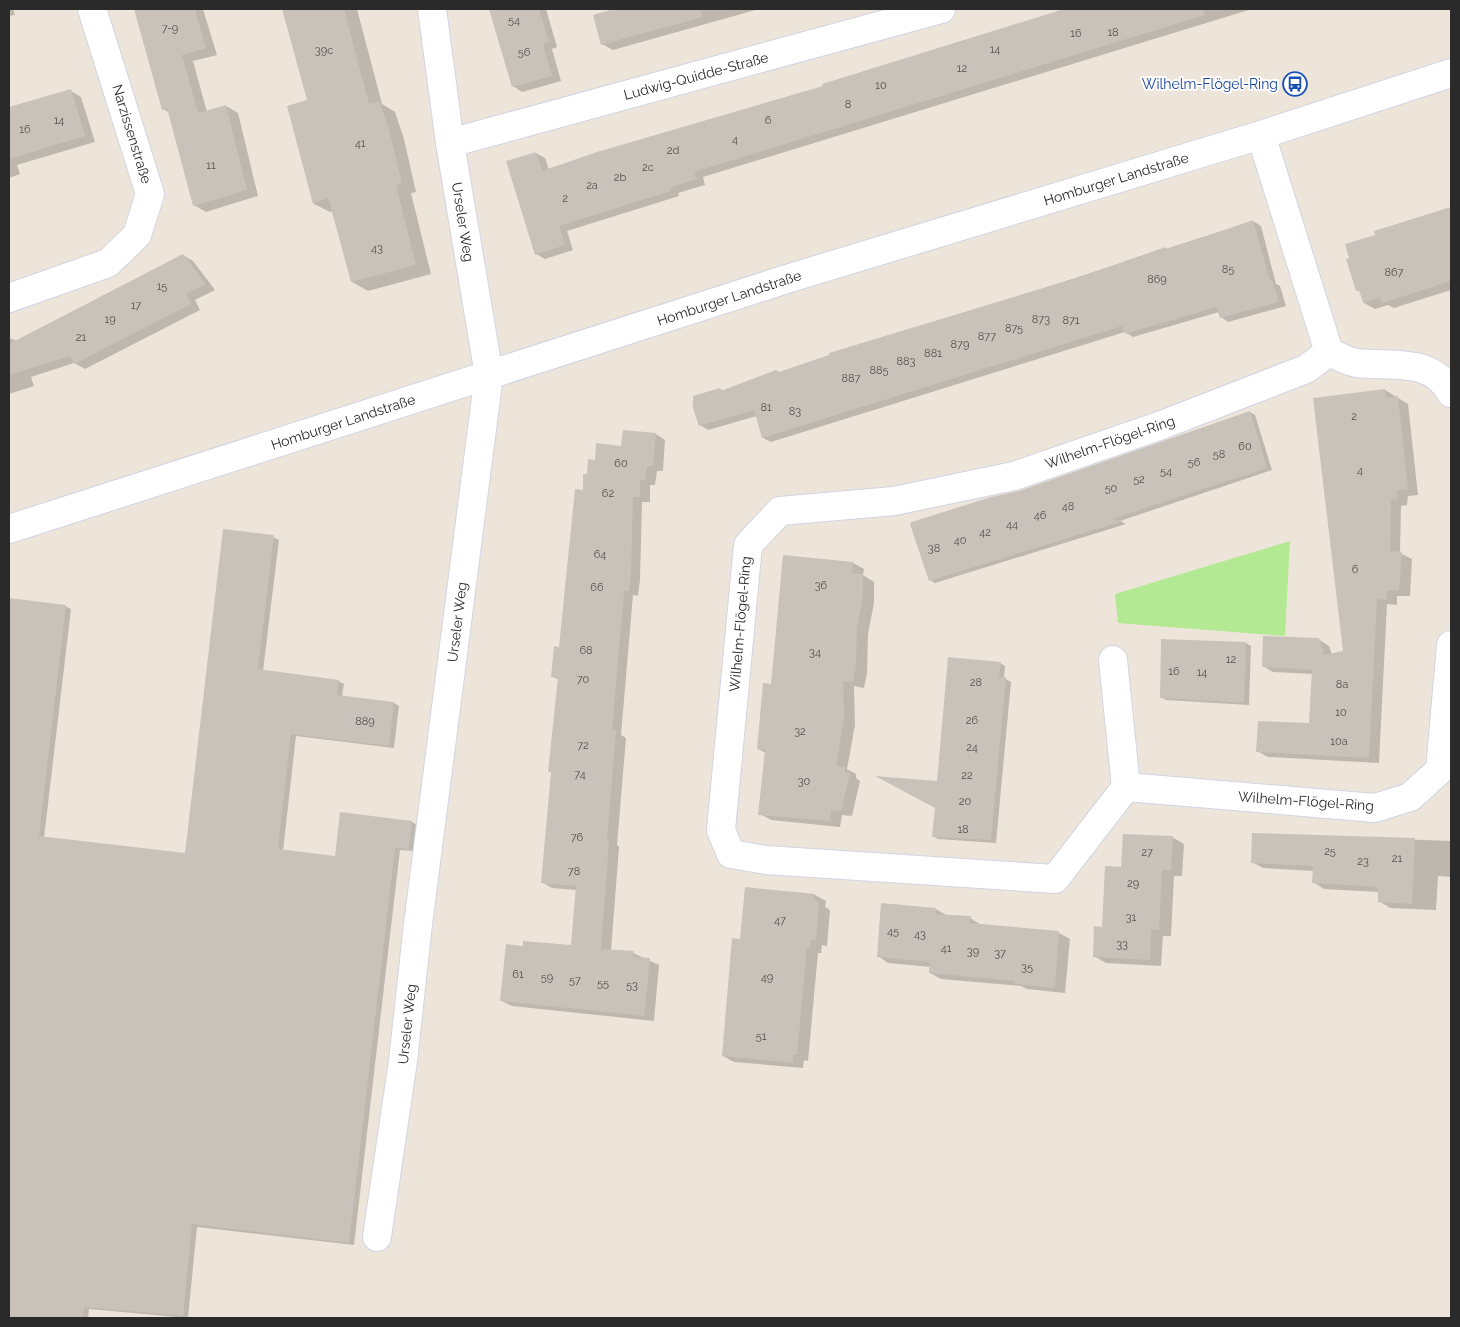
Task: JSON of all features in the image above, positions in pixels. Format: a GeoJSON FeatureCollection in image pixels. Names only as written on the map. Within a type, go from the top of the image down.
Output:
{"type":"FeatureCollection","features":[{"type":"Feature","properties":{"kind":"street","name":"Narzissenstraße"},"geometry":{"type":"LineString","coordinates":[[9,298],[108,263],[137,235],[150,194],[92,9]]}},
{"type":"Feature","properties":{"kind":"street","name":"Urseler Weg"},"geometry":{"type":"LineString","coordinates":[[377,1237],[403,1061],[418,924],[489,376],[450,143],[432,9]]}},
{"type":"Feature","properties":{"kind":"street","name":"Ludwig-Quidde-Straße"},"geometry":{"type":"LineString","coordinates":[[450,143],[941,9]]}},
{"type":"Feature","properties":{"kind":"street","name":"Homburger Landstraße"},"geometry":{"type":"LineString","coordinates":[[9,529],[800,275],[1261,135],[1451,73]]}},
{"type":"Feature","properties":{"kind":"street"},"geometry":{"type":"LineString","coordinates":[[1261,135],[1329,352],[1355,363],[1422,367],[1444,380],[1451,393]]}},
{"type":"Feature","properties":{"kind":"street","name":"Wilhelm-Flögel-Ring"},"geometry":{"type":"LineString","coordinates":[[1329,352],[1306,369],[1158,426],[1014,476],[894,501],[780,511],[748,546],[722,830],[731,854],[766,860],[1055,879],[1126,787],[1375,808],[1410,797],[1440,770],[1451,645]]}},
{"type":"Feature","properties":{"kind":"street"},"geometry":{"type":"LineString","coordinates":[[1113,660],[1126,787]]}},
{"type":"Feature","properties":{"kind":"green space"},"geometry":{"type":"Polygon","coordinates":[[[1290,541],[1285,636],[1118,623],[1115,594],[1290,541]]]}},
{"type":"Feature","properties":{"kind":"building"},"geometry":{"type":"Polygon","coordinates":[[[134,9],[195,9],[206,48],[182,55],[198,113],[226,105],[247,190],[193,206],[167,108],[162,110],[134,9]]]}},
{"type":"Feature","properties":{"kind":"building"},"geometry":{"type":"Polygon","coordinates":[[[282,9],[344,9],[369,104],[379,101],[389,129],[402,183],[396,185],[416,265],[351,282],[328,197],[313,204],[287,106],[307,100],[282,9]]]}},
{"type":"Feature","properties":{"kind":"building"},"geometry":{"type":"Polygon","coordinates":[[[489,9],[539,9],[549,42],[543,44],[552,76],[512,87],[489,9]]]}},
{"type":"Feature","properties":{"kind":"building"},"geometry":{"type":"Polygon","coordinates":[[[614,9],[701,9],[702,17],[601,45],[593,15],[614,9]]]}},
{"type":"Feature","properties":{"kind":"building"},"geometry":{"type":"Polygon","coordinates":[[[1064,9],[1204,9],[1205,15],[694,172],[697,179],[670,188],[671,191],[559,226],[565,245],[535,255],[506,161],[536,152],[542,171],[597,152],[823,86],[822,84],[1064,9]]]}},
{"type":"Feature","properties":{"kind":"building"},"geometry":{"type":"Polygon","coordinates":[[[71,89],[85,136],[9,159],[9,107],[71,89]]]}},
{"type":"Feature","properties":{"kind":"building"},"geometry":{"type":"Polygon","coordinates":[[[1451,207],[1451,281],[1382,303],[1380,298],[1363,303],[1359,290],[1356,291],[1346,259],[1349,258],[1345,244],[1375,235],[1374,231],[1451,207]]]}},
{"type":"Feature","properties":{"kind":"building"},"geometry":{"type":"Polygon","coordinates":[[[1253,220],[1269,278],[1272,280],[1279,302],[1220,318],[1216,307],[1125,334],[1122,326],[762,438],[754,410],[699,426],[693,408],[693,396],[720,388],[721,391],[776,370],[779,372],[829,355],[829,353],[1073,279],[1253,220]]]}},
{"type":"Feature","properties":{"kind":"building"},"geometry":{"type":"Polygon","coordinates":[[[183,254],[206,284],[186,294],[191,304],[74,364],[70,356],[9,375],[9,344],[183,254]]]}},
{"type":"Feature","properties":{"kind":"building"},"geometry":{"type":"Polygon","coordinates":[[[1385,389],[1386,398],[1398,396],[1408,489],[1397,491],[1397,499],[1391,500],[1390,551],[1402,552],[1399,591],[1387,590],[1387,600],[1377,599],[1369,758],[1256,752],[1258,721],[1309,723],[1312,670],[1262,667],[1263,636],[1319,638],[1324,655],[1343,651],[1313,398],[1385,389]]]}},
{"type":"Feature","properties":{"kind":"building"},"geometry":{"type":"Polygon","coordinates":[[[1250,411],[1267,468],[1112,519],[1123,521],[929,581],[910,524],[912,522],[991,497],[1019,491],[1250,411]]]}},
{"type":"Feature","properties":{"kind":"building"},"geometry":{"type":"Polygon","coordinates":[[[623,430],[656,433],[653,466],[647,466],[645,480],[640,480],[640,497],[633,497],[631,574],[629,591],[624,591],[612,730],[616,731],[601,949],[634,951],[633,957],[650,958],[644,1016],[500,1001],[506,944],[523,946],[523,941],[571,945],[576,886],[541,883],[551,772],[548,772],[558,678],[551,677],[554,646],[559,647],[575,489],[583,490],[583,474],[587,474],[588,459],[595,460],[596,443],[621,446],[623,430]]]}},
{"type":"Feature","properties":{"kind":"building"},"geometry":{"type":"Polygon","coordinates":[[[223,529],[274,535],[258,669],[339,680],[337,695],[394,702],[389,746],[291,734],[278,849],[335,856],[340,812],[412,821],[409,849],[395,848],[349,1243],[192,1224],[183,1316],[84,1307],[83,1318],[9,1318],[9,598],[66,605],[39,836],[185,853],[223,529]]]}},
{"type":"Feature","properties":{"kind":"building"},"geometry":{"type":"Polygon","coordinates":[[[783,555],[853,562],[852,573],[863,574],[863,596],[857,627],[856,666],[853,682],[843,681],[844,718],[836,766],[845,767],[845,773],[850,773],[841,811],[831,810],[830,821],[758,815],[765,750],[757,749],[763,683],[771,684],[783,555]]]}},
{"type":"Feature","properties":{"kind":"building"},"geometry":{"type":"Polygon","coordinates":[[[1161,639],[1246,642],[1244,703],[1160,698],[1161,639]]]}},
{"type":"Feature","properties":{"kind":"building"},"geometry":{"type":"Polygon","coordinates":[[[948,657],[1001,662],[999,677],[1006,677],[991,840],[932,837],[935,808],[875,776],[937,781],[948,657]]]}},
{"type":"Feature","properties":{"kind":"building"},"geometry":{"type":"Polygon","coordinates":[[[1252,833],[1415,838],[1412,904],[1378,902],[1378,887],[1312,883],[1313,866],[1251,863],[1252,833]]]}},
{"type":"Feature","properties":{"kind":"building"},"geometry":{"type":"Polygon","coordinates":[[[1123,834],[1173,836],[1171,870],[1162,870],[1159,930],[1151,930],[1150,960],[1093,957],[1094,926],[1102,927],[1105,866],[1121,867],[1123,834]]]}},
{"type":"Feature","properties":{"kind":"building"},"geometry":{"type":"Polygon","coordinates":[[[745,887],[815,894],[814,901],[819,902],[816,940],[811,940],[811,948],[807,947],[797,1055],[793,1055],[793,1063],[722,1056],[732,938],[740,939],[745,887]]]}},
{"type":"Feature","properties":{"kind":"building"},"geometry":{"type":"Polygon","coordinates":[[[881,903],[936,908],[935,914],[971,916],[970,923],[1059,931],[1055,988],[1015,984],[1015,981],[929,973],[930,962],[877,957],[881,903]]]}},
{"type":"Feature","properties":{"kind":"place","name":"Wilhelm-Flögel-Ring"},"geometry":{"type":"Point","coordinates":[1295,84]}}]}
